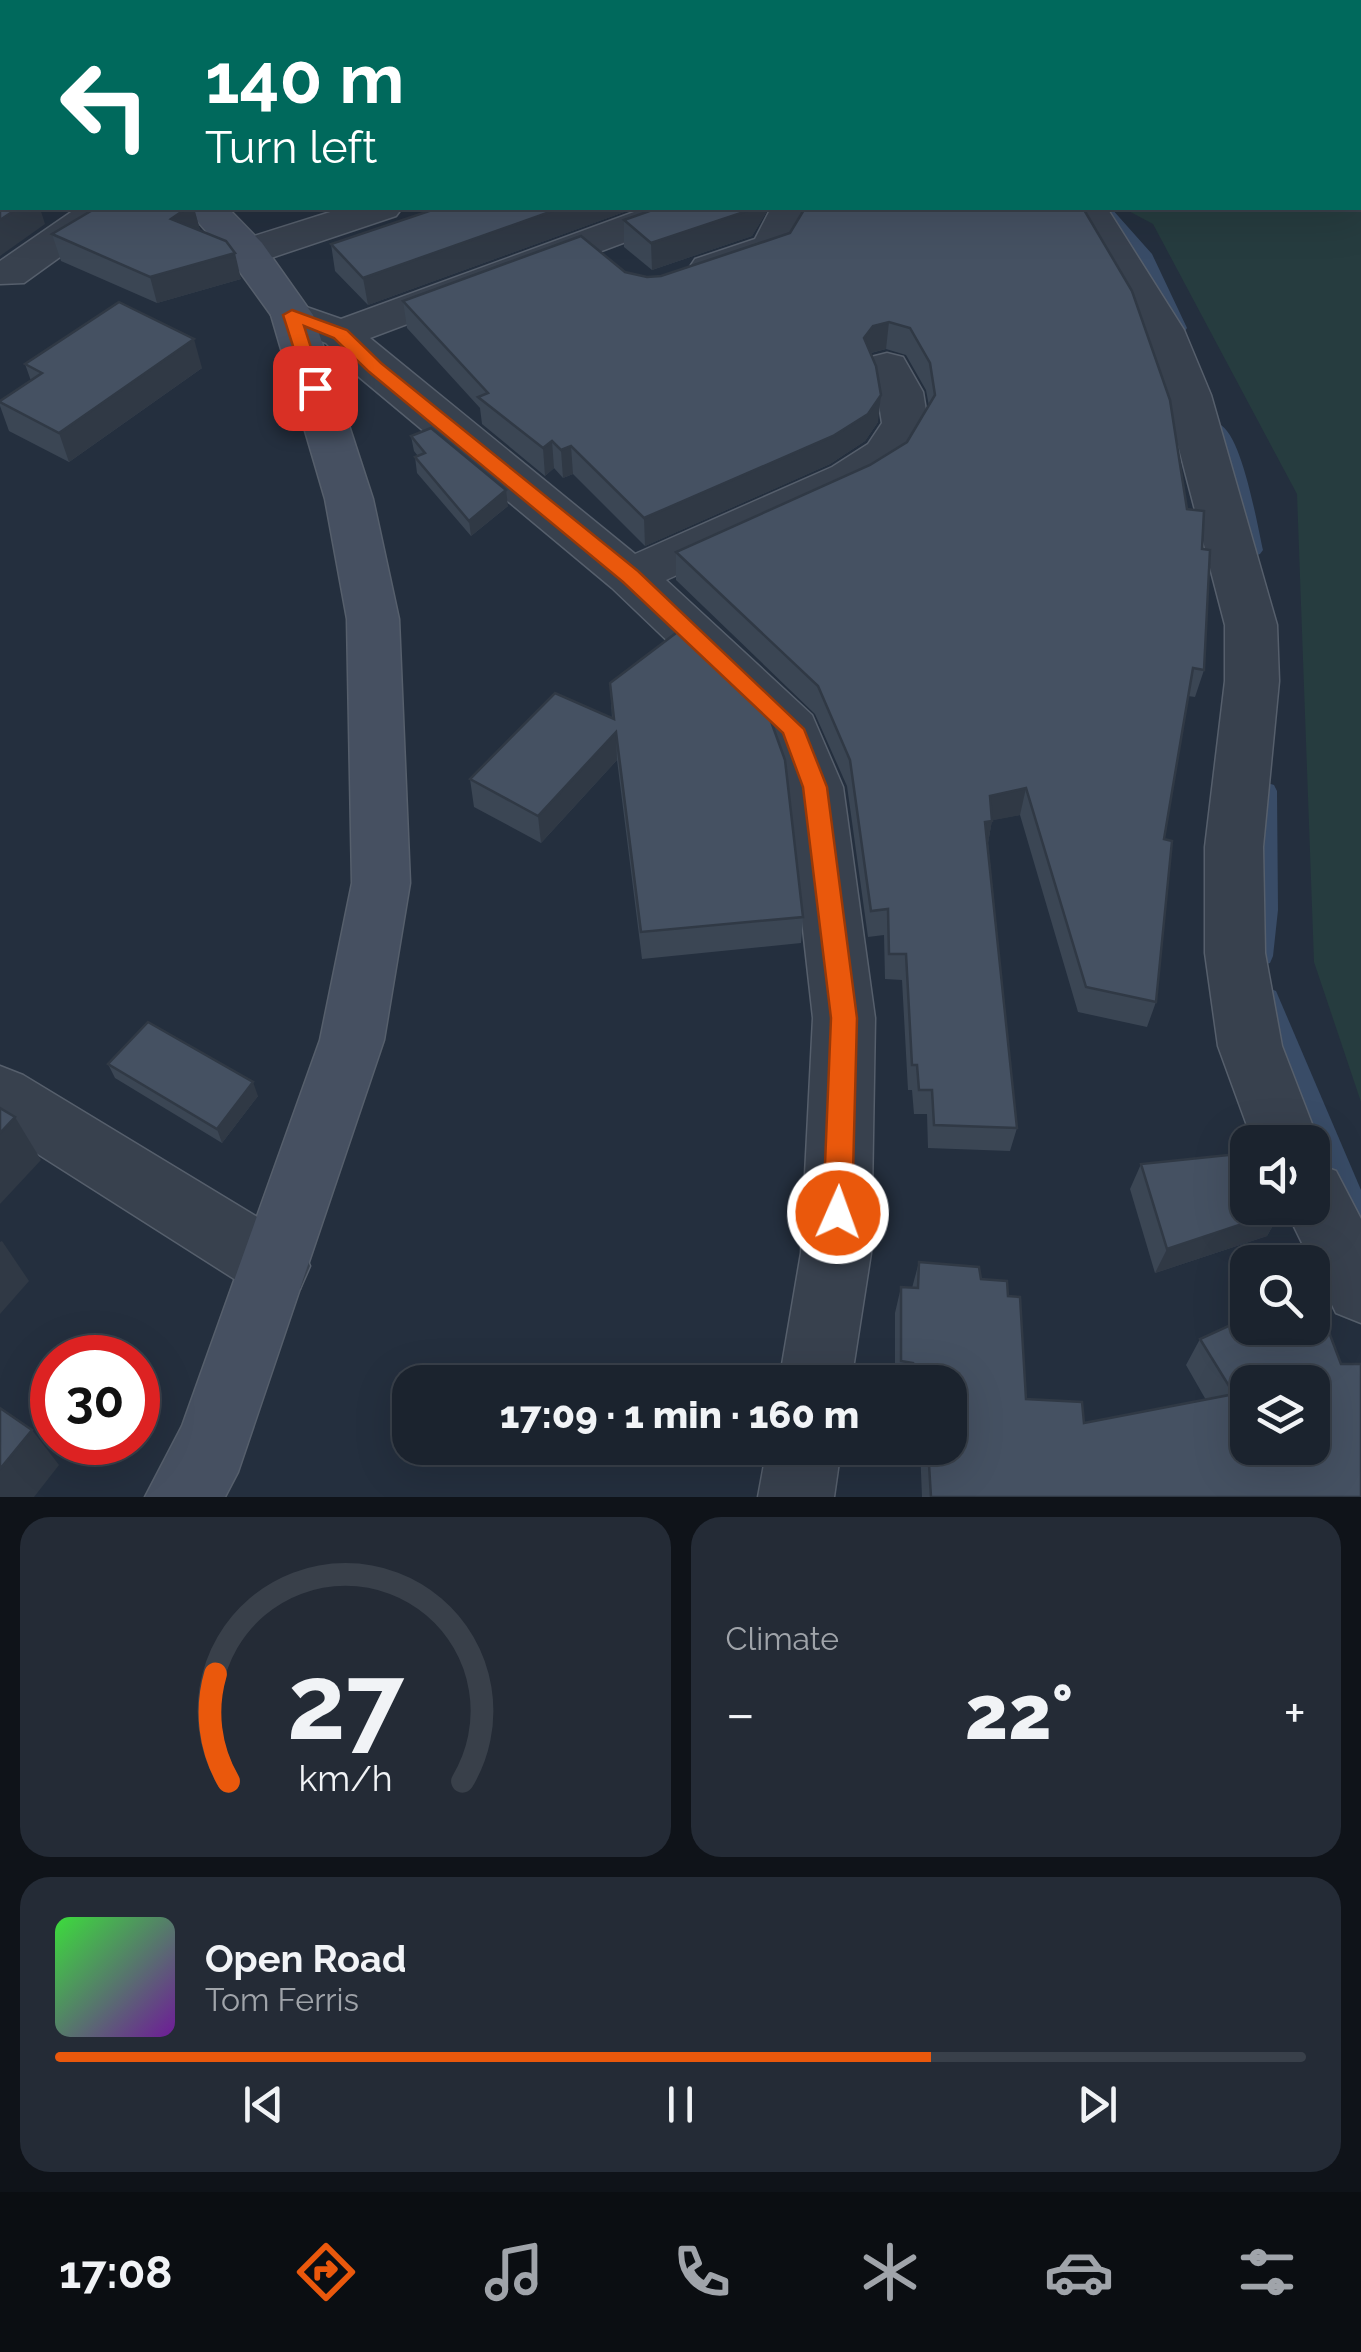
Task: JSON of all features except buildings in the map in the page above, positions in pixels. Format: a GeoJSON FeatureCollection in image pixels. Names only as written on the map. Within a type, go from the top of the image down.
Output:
{"type":"FeatureCollection","features":[{"type":"Feature","properties":{"kind":"street"},"geometry":{"type":"LineString","coordinates":[[9,274],[100,210]]}},
{"type":"Feature","properties":{"kind":"street"},"geometry":{"type":"LineString","coordinates":[[208,210],[316,324],[375,367],[630,576],[792,729],[815,787],[844,1018],[836,1252],[818,1365]]}},
{"type":"Feature","properties":{"kind":"street"},"geometry":{"type":"LineString","coordinates":[[247,252],[376,210]]}},
{"type":"Feature","properties":{"kind":"street"},"geometry":{"type":"LineString","coordinates":[[316,324],[602,254],[678,210]]}},
{"type":"Feature","properties":{"kind":"street"},"geometry":{"type":"LineString","coordinates":[[681,278],[772,246],[790,210]]}},
{"type":"Feature","properties":{"kind":"street"},"geometry":{"type":"LineString","coordinates":[[1089,210],[1162,330],[1188,396],[1251,624],[1252,681],[1234,847],[1234,953],[1250,1046],[1280,1125]]}},
{"type":"Feature","properties":{"kind":"street"},"geometry":{"type":"LineString","coordinates":[[183,1497],[212,1446],[352,1040],[381,883],[374,619],[316,324]]}},
{"type":"Feature","properties":{"kind":"street"},"geometry":{"type":"LineString","coordinates":[[630,576],[810,499],[885,455],[905,423],[900,392],[887,367]]}},
{"type":"Feature","properties":{"kind":"street"},"geometry":{"type":"LineString","coordinates":[[0,1095],[274,1266]]}},
{"type":"Feature","properties":{"kind":"street"},"geometry":{"type":"LineString","coordinates":[[1328,1225],[1361,1289]]}},
{"type":"Feature","properties":{"kind":"street"},"geometry":{"type":"LineString","coordinates":[[796,1497],[801,1465]]}},
{"type":"Feature","properties":{"kind":"green space"},"geometry":{"type":"Polygon","coordinates":[[[1127,210],[1361,210],[1361,1102],[1314,962],[1297,494],[1153,224],[1127,210]]]}},
{"type":"Feature","properties":{"kind":"waterway"},"geometry":{"type":"LineString","coordinates":[[1106,210],[1144,254],[1179,328]]}},
{"type":"Feature","properties":{"kind":"waterway"},"geometry":{"type":"LineString","coordinates":[[1219,429],[1237,475],[1254,550]]}},
{"type":"Feature","properties":{"kind":"waterway"},"geometry":{"type":"LineString","coordinates":[[1262,956],[1267,910],[1267,791]]}},
{"type":"Feature","properties":{"kind":"waterway"},"geometry":{"type":"LineString","coordinates":[[1268,998],[1361,1219]]}},
{"type":"Feature","properties":{"kind":"route"},"geometry":{"type":"LineString","coordinates":[[315,388],[292,315],[341,334],[375,367],[630,576],[792,729],[815,787],[844,1018],[838,1213]]}}]}
